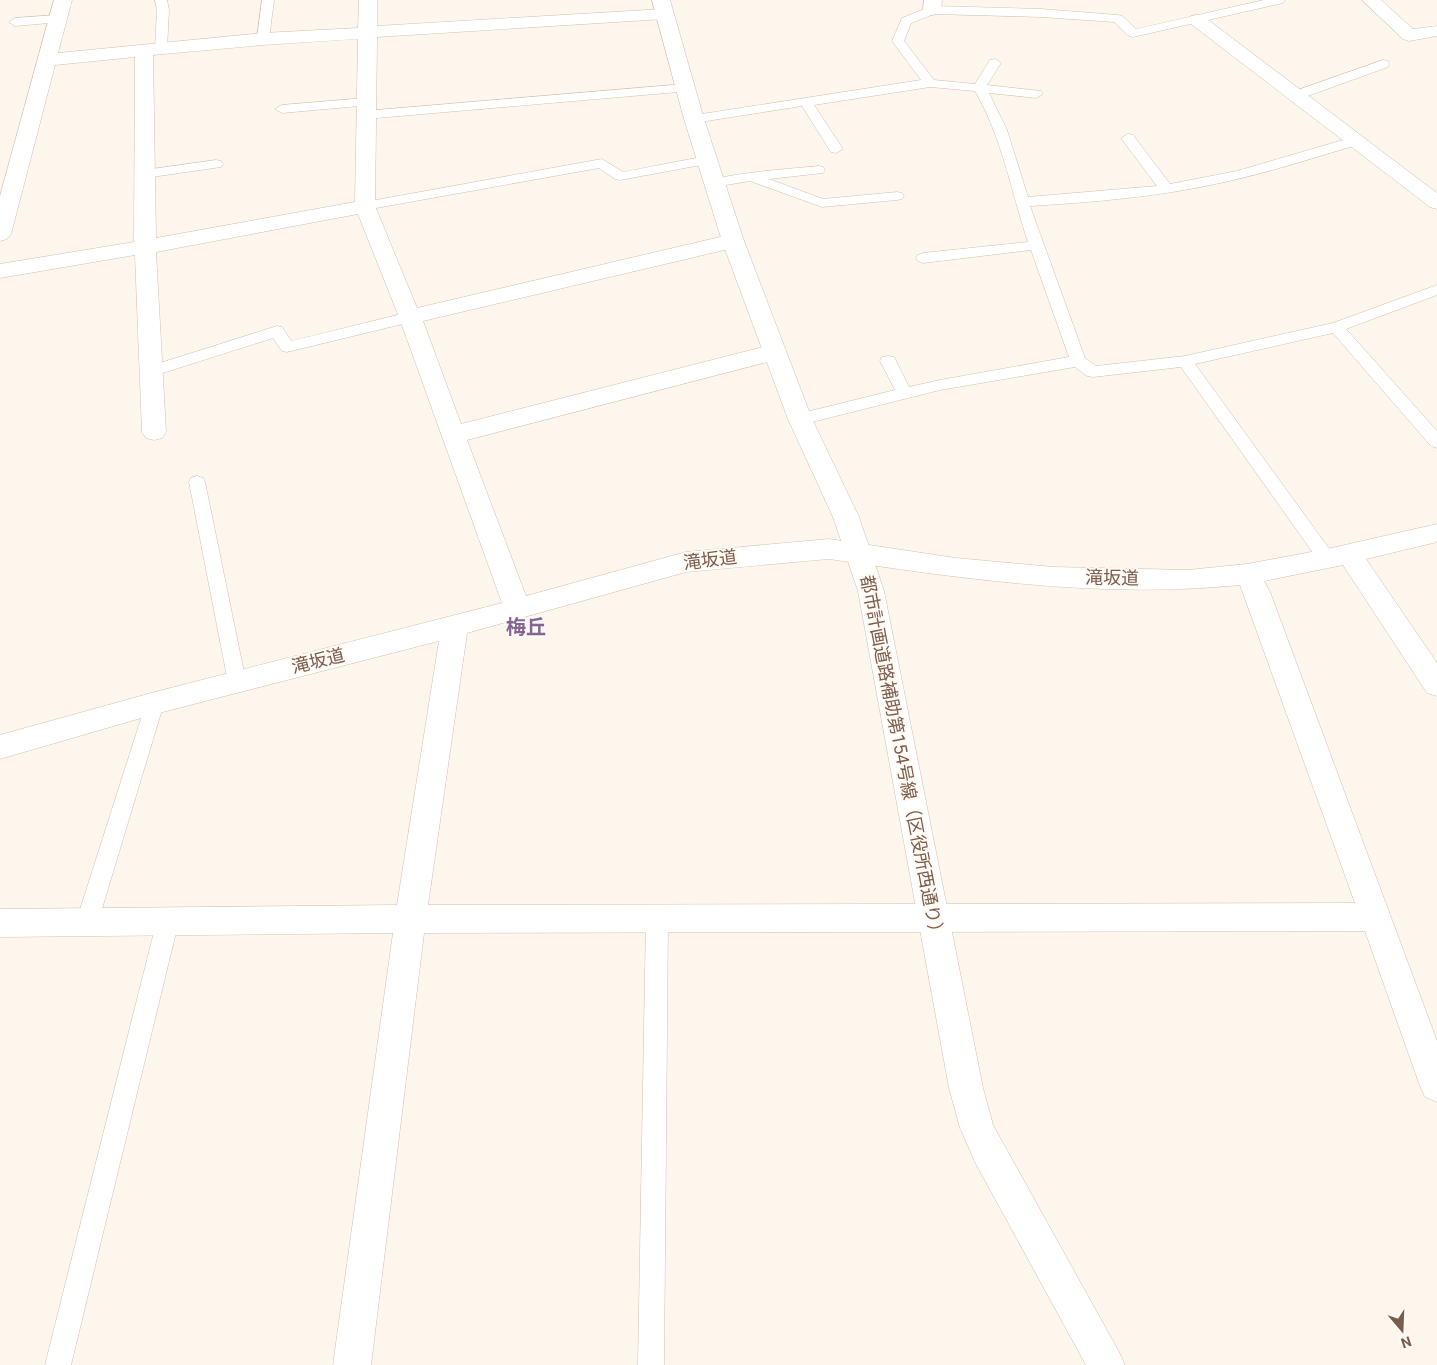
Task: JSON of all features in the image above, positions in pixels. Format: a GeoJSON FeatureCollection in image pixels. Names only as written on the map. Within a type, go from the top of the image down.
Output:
{"type":"FeatureCollection","features":[{"type":"Feature","properties":{"kind":"street"},"geometry":{"type":"LineString","coordinates":[[0,234],[63,0]]}},
{"type":"Feature","properties":{"kind":"street"},"geometry":{"type":"LineString","coordinates":[[368,0],[365,206],[410,317],[517,608]]}},
{"type":"Feature","properties":{"kind":"street"},"geometry":{"type":"LineString","coordinates":[[1371,0],[1410,35],[1437,32]]}},
{"type":"Feature","properties":{"kind":"street"},"geometry":{"type":"LineString","coordinates":[[46,60],[263,39],[662,7]]}},
{"type":"Feature","properties":{"kind":"street","name":"都市計画道路補助第154号線（区役所西通り）"},"geometry":{"type":"LineString","coordinates":[[662,7],[694,119],[734,241],[800,419],[830,481],[859,552],[871,591],[966,1088],[977,1128],[988,1152],[1106,1365]]}},
{"type":"Feature","properties":{"kind":"street"},"geometry":{"type":"LineString","coordinates":[[1197,20],[1297,94],[1437,203]]}},
{"type":"Feature","properties":{"kind":"street"},"geometry":{"type":"LineString","coordinates":[[152,50],[145,174],[145,247],[154,432]]}},
{"type":"Feature","properties":{"kind":"street"},"geometry":{"type":"LineString","coordinates":[[0,271],[145,247],[365,206]]}},
{"type":"Feature","properties":{"kind":"street"},"geometry":{"type":"LineString","coordinates":[[410,317],[734,241]]}},
{"type":"Feature","properties":{"kind":"street"},"geometry":{"type":"LineString","coordinates":[[453,435],[775,352]]}},
{"type":"Feature","properties":{"kind":"street","name":"滝坂道"},"geometry":{"type":"LineString","coordinates":[[0,747],[154,703],[455,626],[686,562],[829,549],[956,568],[1053,577],[1188,580],[1247,574],[1338,556],[1437,533]]}},
{"type":"Feature","properties":{"kind":"street"},"geometry":{"type":"LineString","coordinates":[[1338,556],[1437,685]]}},
{"type":"Feature","properties":{"kind":"street"},"geometry":{"type":"LineString","coordinates":[[1247,574],[1257,592],[1437,1086]]}},
{"type":"Feature","properties":{"kind":"street"},"geometry":{"type":"LineString","coordinates":[[352,1365],[410,920],[455,626]]}},
{"type":"Feature","properties":{"kind":"street"},"geometry":{"type":"LineString","coordinates":[[0,923],[168,920],[1376,917]]}},
{"type":"Feature","properties":{"kind":"lane"},"geometry":{"type":"LineString","coordinates":[[152,50],[163,10],[161,0]]}},
{"type":"Feature","properties":{"kind":"lane"},"geometry":{"type":"LineString","coordinates":[[263,39],[268,0]]}},
{"type":"Feature","properties":{"kind":"lane"},"geometry":{"type":"LineString","coordinates":[[1216,0],[1228,11]]}},
{"type":"Feature","properties":{"kind":"lane"},"geometry":{"type":"LineString","coordinates":[[930,83],[898,41],[906,21],[932,5],[1118,20],[1133,33],[1279,0]]}},
{"type":"Feature","properties":{"kind":"lane"},"geometry":{"type":"LineString","coordinates":[[15,22],[58,19]]}},
{"type":"Feature","properties":{"kind":"lane"},"geometry":{"type":"LineString","coordinates":[[979,88],[995,63]]}},
{"type":"Feature","properties":{"kind":"lane"},"geometry":{"type":"LineString","coordinates":[[1297,94],[1383,64]]}},
{"type":"Feature","properties":{"kind":"lane"},"geometry":{"type":"LineString","coordinates":[[694,119],[930,83],[1036,94]]}},
{"type":"Feature","properties":{"kind":"lane"},"geometry":{"type":"LineString","coordinates":[[282,109],[365,109],[686,88]]}},
{"type":"Feature","properties":{"kind":"lane"},"geometry":{"type":"LineString","coordinates":[[979,88],[989,103],[1001,128],[1022,202],[1078,361],[1093,372],[1185,361],[1336,327],[1437,290]]}},
{"type":"Feature","properties":{"kind":"lane"},"geometry":{"type":"LineString","coordinates":[[806,102],[836,150]]}},
{"type":"Feature","properties":{"kind":"lane"},"geometry":{"type":"LineString","coordinates":[[1128,138],[1166,189]]}},
{"type":"Feature","properties":{"kind":"lane"},"geometry":{"type":"LineString","coordinates":[[1022,202],[1092,198],[1166,189],[1274,165],[1355,141]]}},
{"type":"Feature","properties":{"kind":"lane"},"geometry":{"type":"LineString","coordinates":[[365,206],[602,163],[620,176],[707,160]]}},
{"type":"Feature","properties":{"kind":"lane"},"geometry":{"type":"LineString","coordinates":[[145,174],[216,164]]}},
{"type":"Feature","properties":{"kind":"lane"},"geometry":{"type":"LineString","coordinates":[[714,183],[818,170]]}},
{"type":"Feature","properties":{"kind":"lane"},"geometry":{"type":"LineString","coordinates":[[751,177],[822,203],[898,196]]}},
{"type":"Feature","properties":{"kind":"lane"},"geometry":{"type":"LineString","coordinates":[[923,258],[1037,245]]}},
{"type":"Feature","properties":{"kind":"lane"},"geometry":{"type":"LineString","coordinates":[[150,372],[277,331],[287,347],[410,317]]}},
{"type":"Feature","properties":{"kind":"lane"},"geometry":{"type":"LineString","coordinates":[[1336,327],[1437,442]]}},
{"type":"Feature","properties":{"kind":"lane"},"geometry":{"type":"LineString","coordinates":[[888,361],[905,394]]}},
{"type":"Feature","properties":{"kind":"lane"},"geometry":{"type":"LineString","coordinates":[[800,419],[940,385],[1078,361]]}},
{"type":"Feature","properties":{"kind":"lane"},"geometry":{"type":"LineString","coordinates":[[1185,361],[1338,556]]}},
{"type":"Feature","properties":{"kind":"lane"},"geometry":{"type":"LineString","coordinates":[[197,482],[238,682]]}},
{"type":"Feature","properties":{"kind":"lane"},"geometry":{"type":"LineString","coordinates":[[87,922],[154,703]]}},
{"type":"Feature","properties":{"kind":"lane"},"geometry":{"type":"LineString","coordinates":[[651,1365],[657,919]]}},
{"type":"Feature","properties":{"kind":"lane"},"geometry":{"type":"LineString","coordinates":[[58,1365],[168,920]]}},
{"type":"Feature","properties":{"kind":"district","name":"梅丘"},"geometry":{"type":"Point","coordinates":[526,627]}}]}
